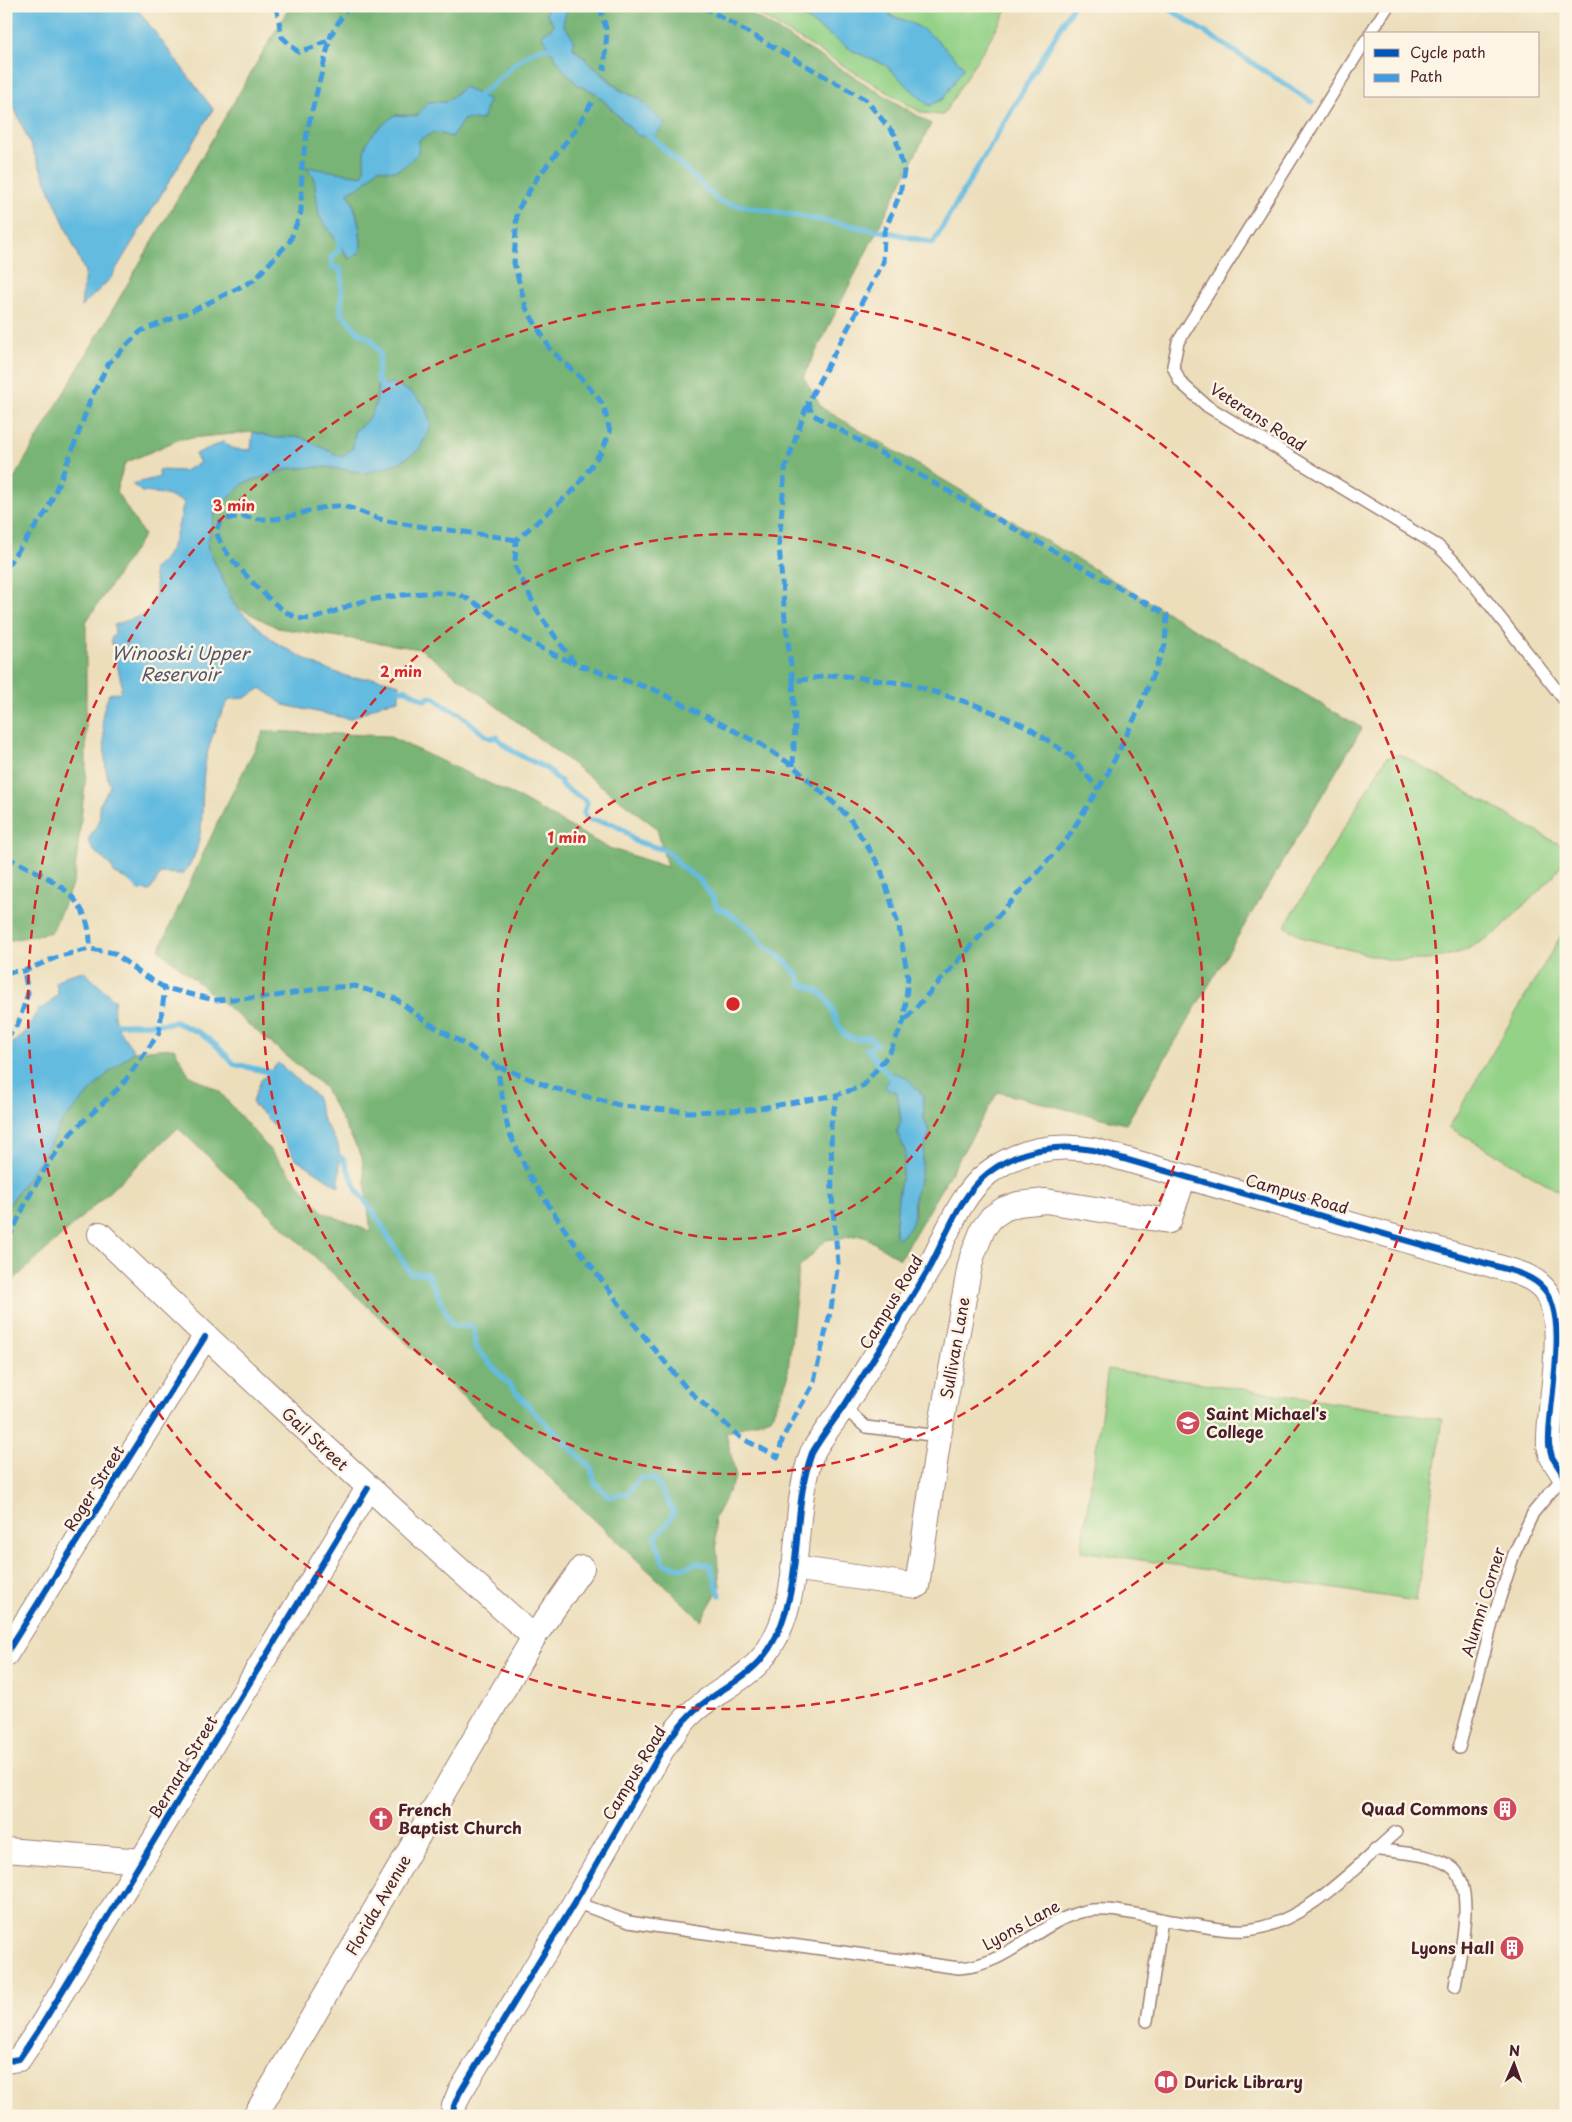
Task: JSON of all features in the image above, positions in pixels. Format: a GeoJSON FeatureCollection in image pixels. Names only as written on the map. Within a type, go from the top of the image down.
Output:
{"type":"FeatureCollection","features":[{"type":"Feature","properties":{"kind":"street","name":"Campus Road"},"geometry":{"type":"LineString","coordinates":[[453,2116],[454,2106],[459,2094],[662,1750],[677,1728],[701,1705],[750,1672],[762,1660],[782,1624],[791,1587],[806,1469],[819,1440],[843,1407],[928,1270],[963,1202],[988,1173],[1014,1158],[1031,1152],[1072,1147],[1093,1150],[1502,1268],[1535,1281],[1550,1297],[1556,1317],[1549,1445],[1552,1457],[1564,1478]]}},
{"type":"Feature","properties":{"kind":"street","name":"Sullivan Lane"},"geometry":{"type":"LineString","coordinates":[[793,1568],[918,1586],[939,1436],[972,1257],[983,1229],[992,1217],[1018,1204],[1046,1201],[1169,1221],[1184,1176]]}},
{"type":"Feature","properties":{"kind":"street","name":"Gail Street"},"geometry":{"type":"LineString","coordinates":[[100,1234],[205,1337],[368,1488],[534,1637]]}},
{"type":"Feature","properties":{"kind":"street","name":"Roger Street"},"geometry":{"type":"LineString","coordinates":[[6,1654],[205,1337]]}},
{"type":"Feature","properties":{"kind":"street","name":"Bernard Street"},"geometry":{"type":"LineString","coordinates":[[12,2060],[40,2028],[368,1488]]}},
{"type":"Feature","properties":{"kind":"street","name":"Florida Avenue"},"geometry":{"type":"LineString","coordinates":[[255,2116],[534,1637],[582,1568]]}},
{"type":"Feature","properties":{"kind":"street"},"geometry":{"type":"LineString","coordinates":[[6,1850],[142,1861]]}},
{"type":"Feature","properties":{"kind":"lane"},"geometry":{"type":"LineString","coordinates":[[1371,32],[1388,6]]}},
{"type":"Feature","properties":{"kind":"lane","name":"Veterans Road"},"geometry":{"type":"LineString","coordinates":[[1364,43],[1178,342],[1173,366],[1180,382],[1207,406],[1438,546],[1461,568],[1566,702]]}},
{"type":"Feature","properties":{"kind":"lane"},"geometry":{"type":"LineString","coordinates":[[843,1407],[866,1427],[939,1436]]}},
{"type":"Feature","properties":{"kind":"lane","name":"Alumni Corner"},"geometry":{"type":"LineString","coordinates":[[1459,1748],[1494,1616],[1514,1554],[1533,1512],[1564,1478]]}},
{"type":"Feature","properties":{"kind":"lane","name":"Lyons Lane"},"geometry":{"type":"LineString","coordinates":[[574,1902],[629,1922],[959,1968],[976,1967],[995,1960],[1060,1920],[1087,1911],[1118,1912],[1244,1930],[1277,1923],[1308,1905],[1396,1832]]}},
{"type":"Feature","properties":{"kind":"lane"},"geometry":{"type":"LineString","coordinates":[[1375,1850],[1434,1859],[1452,1867],[1463,1883],[1465,1898],[1464,1917],[1455,1986]]}},
{"type":"Feature","properties":{"kind":"lane"},"geometry":{"type":"LineString","coordinates":[[1147,2020],[1162,1919]]}},
{"type":"Feature","properties":{"kind":"green space"},"geometry":{"type":"Polygon","coordinates":[[[290,6],[548,6],[546,13],[554,25],[550,30],[541,34],[562,68],[578,85],[596,93],[638,136],[655,136],[640,99],[621,90],[573,47],[572,38],[562,25],[568,6],[738,6],[931,124],[803,377],[822,408],[1362,728],[1126,1124],[998,1092],[900,1259],[862,1235],[826,1240],[799,1268],[787,1380],[771,1417],[726,1433],[736,1477],[714,1519],[720,1587],[701,1620],[178,1128],[6,1287],[6,1209],[45,1152],[62,1122],[105,1076],[134,1051],[174,1048],[189,1075],[219,1091],[323,1212],[371,1232],[362,1157],[324,1087],[159,950],[221,815],[264,731],[388,736],[514,795],[606,847],[667,867],[657,828],[421,649],[278,628],[235,606],[207,546],[215,512],[244,483],[291,468],[327,467],[367,473],[376,400],[370,416],[355,430],[353,449],[342,457],[300,437],[276,438],[253,432],[180,439],[125,463],[116,491],[144,535],[86,622],[86,775],[74,880],[52,932],[6,941],[6,492],[290,6]],[[464,87],[446,102],[428,102],[417,117],[395,115],[365,149],[366,167],[362,176],[307,168],[314,177],[319,216],[349,259],[361,251],[358,221],[348,192],[363,185],[378,168],[418,153],[418,140],[434,132],[452,137],[464,119],[489,100],[464,87]],[[897,1092],[901,1121],[897,1132],[906,1153],[898,1197],[895,1235],[915,1215],[914,1196],[920,1179],[924,1145],[930,1133],[924,1118],[923,1095],[897,1092]]]}},
{"type":"Feature","properties":{"kind":"green space"},"geometry":{"type":"Polygon","coordinates":[[[745,6],[1010,6],[943,115],[922,113],[745,6]]]}},
{"type":"Feature","properties":{"kind":"green space"},"geometry":{"type":"Polygon","coordinates":[[[1400,754],[1566,848],[1566,859],[1552,878],[1496,933],[1464,951],[1429,960],[1390,960],[1304,938],[1285,926],[1386,758],[1400,754]]]}},
{"type":"Feature","properties":{"kind":"green space"},"geometry":{"type":"Polygon","coordinates":[[[1566,927],[1566,1195],[1449,1127],[1566,927]]]}},
{"type":"Feature","properties":{"kind":"green space"},"geometry":{"type":"Polygon","coordinates":[[[1108,1369],[1443,1419],[1416,1601],[1081,1551],[1108,1369]]]}},
{"type":"Feature","properties":{"kind":"water"},"geometry":{"type":"Polygon","coordinates":[[[6,6],[135,6],[213,109],[110,279],[81,307],[85,272],[6,88],[6,6]]]}},
{"type":"Feature","properties":{"kind":"water"},"geometry":{"type":"Polygon","coordinates":[[[548,6],[568,6],[563,24],[573,38],[573,48],[620,90],[640,99],[665,124],[655,136],[638,136],[596,93],[578,85],[562,68],[541,34],[550,30],[554,25],[546,13],[548,6]]]}},
{"type":"Feature","properties":{"kind":"water"},"geometry":{"type":"Polygon","coordinates":[[[775,6],[884,6],[891,16],[914,24],[931,36],[964,67],[943,99],[929,106],[885,65],[853,51],[793,10],[775,6]]]}},
{"type":"Feature","properties":{"kind":"water"},"geometry":{"type":"Polygon","coordinates":[[[464,87],[489,100],[482,120],[464,119],[452,137],[434,132],[419,140],[418,153],[405,166],[391,171],[378,168],[363,185],[348,192],[356,213],[361,243],[361,251],[350,259],[319,216],[314,177],[306,167],[362,176],[364,152],[367,143],[382,126],[395,115],[417,116],[428,102],[446,102],[464,87]]]}},
{"type":"Feature","properties":{"kind":"water","name":"Winooski Upper Reservoir"},"geometry":{"type":"Polygon","coordinates":[[[394,383],[410,392],[425,405],[431,426],[419,450],[400,462],[367,473],[327,467],[291,468],[244,483],[215,512],[207,546],[235,606],[275,642],[318,666],[352,678],[376,678],[399,684],[399,700],[384,703],[350,719],[284,705],[261,688],[245,698],[230,699],[215,727],[206,759],[200,834],[191,862],[183,874],[161,873],[150,891],[138,890],[127,879],[115,874],[111,866],[93,850],[88,840],[100,820],[99,806],[110,786],[105,761],[103,711],[109,694],[120,692],[122,685],[111,639],[115,633],[114,625],[146,614],[152,603],[156,588],[154,568],[167,556],[171,548],[184,502],[163,494],[142,492],[132,484],[160,477],[158,470],[184,471],[200,463],[195,454],[223,442],[234,449],[251,450],[253,432],[276,438],[300,437],[342,457],[353,448],[355,430],[366,421],[373,411],[378,385],[394,383]]]}},
{"type":"Feature","properties":{"kind":"water"},"geometry":{"type":"Polygon","coordinates":[[[83,971],[115,1000],[115,1021],[134,1051],[105,1076],[62,1122],[45,1152],[6,1209],[6,1049],[25,1032],[38,1010],[48,1005],[58,994],[56,982],[65,976],[83,971]]]}},
{"type":"Feature","properties":{"kind":"water"},"geometry":{"type":"Polygon","coordinates":[[[278,1063],[316,1096],[323,1120],[338,1145],[340,1157],[339,1187],[295,1158],[274,1125],[252,1103],[261,1080],[278,1063]]]}},
{"type":"Feature","properties":{"kind":"water"},"geometry":{"type":"Polygon","coordinates":[[[893,1072],[907,1078],[923,1095],[924,1118],[930,1133],[924,1150],[920,1179],[915,1194],[912,1222],[905,1233],[898,1238],[895,1235],[898,1197],[906,1153],[897,1132],[901,1121],[897,1092],[884,1088],[893,1072]]]}},
{"type":"Feature","properties":{"kind":"waterway"},"geometry":{"type":"LineString","coordinates":[[646,132],[720,202],[892,233],[933,243],[1073,6]]}},
{"type":"Feature","properties":{"kind":"waterway"},"geometry":{"type":"LineString","coordinates":[[1165,6],[1312,102]]}},
{"type":"Feature","properties":{"kind":"waterway"},"geometry":{"type":"LineString","coordinates":[[475,98],[523,57],[544,48],[555,49]]}},
{"type":"Feature","properties":{"kind":"waterway"},"geometry":{"type":"LineString","coordinates":[[339,239],[339,251],[332,256],[332,268],[340,268],[342,279],[341,313],[359,333],[371,339],[380,354],[377,378],[385,391]]}},
{"type":"Feature","properties":{"kind":"waterway"},"geometry":{"type":"LineString","coordinates":[[391,689],[407,690],[425,700],[428,697],[435,698],[446,707],[460,714],[486,736],[491,738],[497,737],[514,752],[549,770],[556,779],[561,781],[561,785],[587,802],[584,813],[587,819],[613,824],[624,830],[635,841],[662,849],[672,855],[679,865],[700,880],[713,898],[718,909],[724,910],[751,930],[765,947],[789,965],[798,975],[801,984],[816,990],[826,998],[845,1035],[859,1039],[869,1037],[877,1044],[867,1049],[890,1077]]}},
{"type":"Feature","properties":{"kind":"waterway"},"geometry":{"type":"LineString","coordinates":[[115,1024],[162,1024],[175,1022],[200,1033],[218,1047],[234,1064],[269,1072]]}},
{"type":"Feature","properties":{"kind":"waterway"},"geometry":{"type":"LineString","coordinates":[[340,1157],[344,1160],[358,1192],[373,1211],[410,1273],[428,1274],[452,1325],[474,1327],[475,1347],[535,1413],[591,1468],[595,1483],[609,1497],[628,1493],[640,1478],[654,1478],[674,1512],[667,1524],[655,1537],[664,1564],[683,1568],[697,1563],[710,1565],[720,1595]]}},
{"type":"Feature","properties":{"kind":"marked path"},"geometry":{"type":"LineString","coordinates":[[276,6],[282,37],[298,52],[330,39]]}},
{"type":"Feature","properties":{"kind":"marked path"},"geometry":{"type":"LineString","coordinates":[[6,567],[47,511],[72,451],[91,398],[109,363],[141,331],[194,310],[254,280],[290,241],[301,212],[302,165],[308,127],[331,35],[348,6]]}},
{"type":"Feature","properties":{"kind":"marked path"},"geometry":{"type":"LineString","coordinates":[[599,6],[607,31],[604,70]]}},
{"type":"Feature","properties":{"kind":"marked path"},"geometry":{"type":"LineString","coordinates":[[702,6],[866,100],[895,135],[904,171],[900,194],[884,232],[883,263],[808,402],[812,414],[1167,615],[1165,645],[1139,709],[1108,773],[1067,839],[904,1021]]}},
{"type":"Feature","properties":{"kind":"marked path"},"geometry":{"type":"LineString","coordinates":[[6,972],[24,971],[60,956],[90,949],[114,953],[140,973],[165,988],[214,1000],[270,997],[322,988],[355,986],[396,999],[428,1023],[468,1046],[497,1066],[508,1130],[529,1175],[569,1236],[634,1324],[687,1389],[741,1438],[778,1457],[783,1437],[813,1385],[831,1309],[838,1263],[832,1197],[831,1124],[837,1095],[863,1086],[889,1054],[904,1021],[908,978],[899,927],[880,867],[849,817],[793,766],[762,745],[655,690],[575,664],[539,614],[515,566],[516,540],[575,489],[601,452],[610,432],[603,404],[580,377],[550,349],[526,308],[514,263],[517,211],[537,178],[577,128],[594,99]]}},
{"type":"Feature","properties":{"kind":"marked path"},"geometry":{"type":"LineString","coordinates":[[793,681],[785,619],[779,545],[785,469],[808,402]]}},
{"type":"Feature","properties":{"kind":"marked path"},"geometry":{"type":"LineString","coordinates":[[516,540],[387,521],[340,506],[323,507],[281,518],[235,517],[220,522],[216,532],[237,566],[278,606],[295,617],[302,619],[318,617],[357,603],[379,598],[426,593],[453,594],[469,599],[529,641],[575,664]]}},
{"type":"Feature","properties":{"kind":"marked path"},"geometry":{"type":"LineString","coordinates":[[793,766],[795,726],[793,681],[836,675],[910,684],[978,706],[1026,726],[1071,756],[1098,789]]}},
{"type":"Feature","properties":{"kind":"marked path"},"geometry":{"type":"LineString","coordinates":[[6,857],[38,872],[65,890],[76,901],[84,914],[89,930],[90,949]]}},
{"type":"Feature","properties":{"kind":"marked path"},"geometry":{"type":"LineString","coordinates":[[6,1039],[18,1024],[28,993],[24,971]]}},
{"type":"Feature","properties":{"kind":"marked path"},"geometry":{"type":"LineString","coordinates":[[6,1238],[12,1232],[28,1198],[48,1164],[71,1133],[122,1085],[159,1033],[165,988]]}},
{"type":"Feature","properties":{"kind":"marked path"},"geometry":{"type":"LineString","coordinates":[[497,1066],[553,1088],[623,1106],[689,1112],[749,1110],[837,1095]]}},
{"type":"Feature","properties":{"kind":"cycle path"},"geometry":{"type":"LineString","coordinates":[[453,2116],[454,2106],[459,2094],[575,1902],[666,1744],[691,1714],[745,1675],[762,1659],[769,1649],[781,1627],[788,1603],[793,1578],[801,1502],[805,1477],[812,1453],[844,1406],[918,1287],[968,1194],[988,1173],[1000,1165],[1038,1150],[1065,1147],[1093,1150],[1529,1277],[1543,1288],[1551,1302],[1555,1320],[1557,1340],[1556,1363],[1549,1445],[1552,1457],[1566,1479]]}},
{"type":"Feature","properties":{"kind":"cycle path"},"geometry":{"type":"LineString","coordinates":[[6,1654],[205,1337]]}},
{"type":"Feature","properties":{"kind":"cycle path"},"geometry":{"type":"LineString","coordinates":[[6,2061],[19,2059],[40,2028],[368,1488]]}},
{"type":"Feature","properties":{"kind":"place","name":"Saint Michael's College"},"geometry":{"type":"Point","coordinates":[1188,1423]}},
{"type":"Feature","properties":{"kind":"place","name":"Quad Commons"},"geometry":{"type":"Point","coordinates":[1505,1809]}},
{"type":"Feature","properties":{"kind":"place","name":"French Baptist Church"},"geometry":{"type":"Point","coordinates":[381,1819]}},
{"type":"Feature","properties":{"kind":"place","name":"Lyons Hall"},"geometry":{"type":"Point","coordinates":[1512,1948]}},
{"type":"Feature","properties":{"kind":"place","name":"Durick Library"},"geometry":{"type":"Point","coordinates":[1166,2082]}}]}
